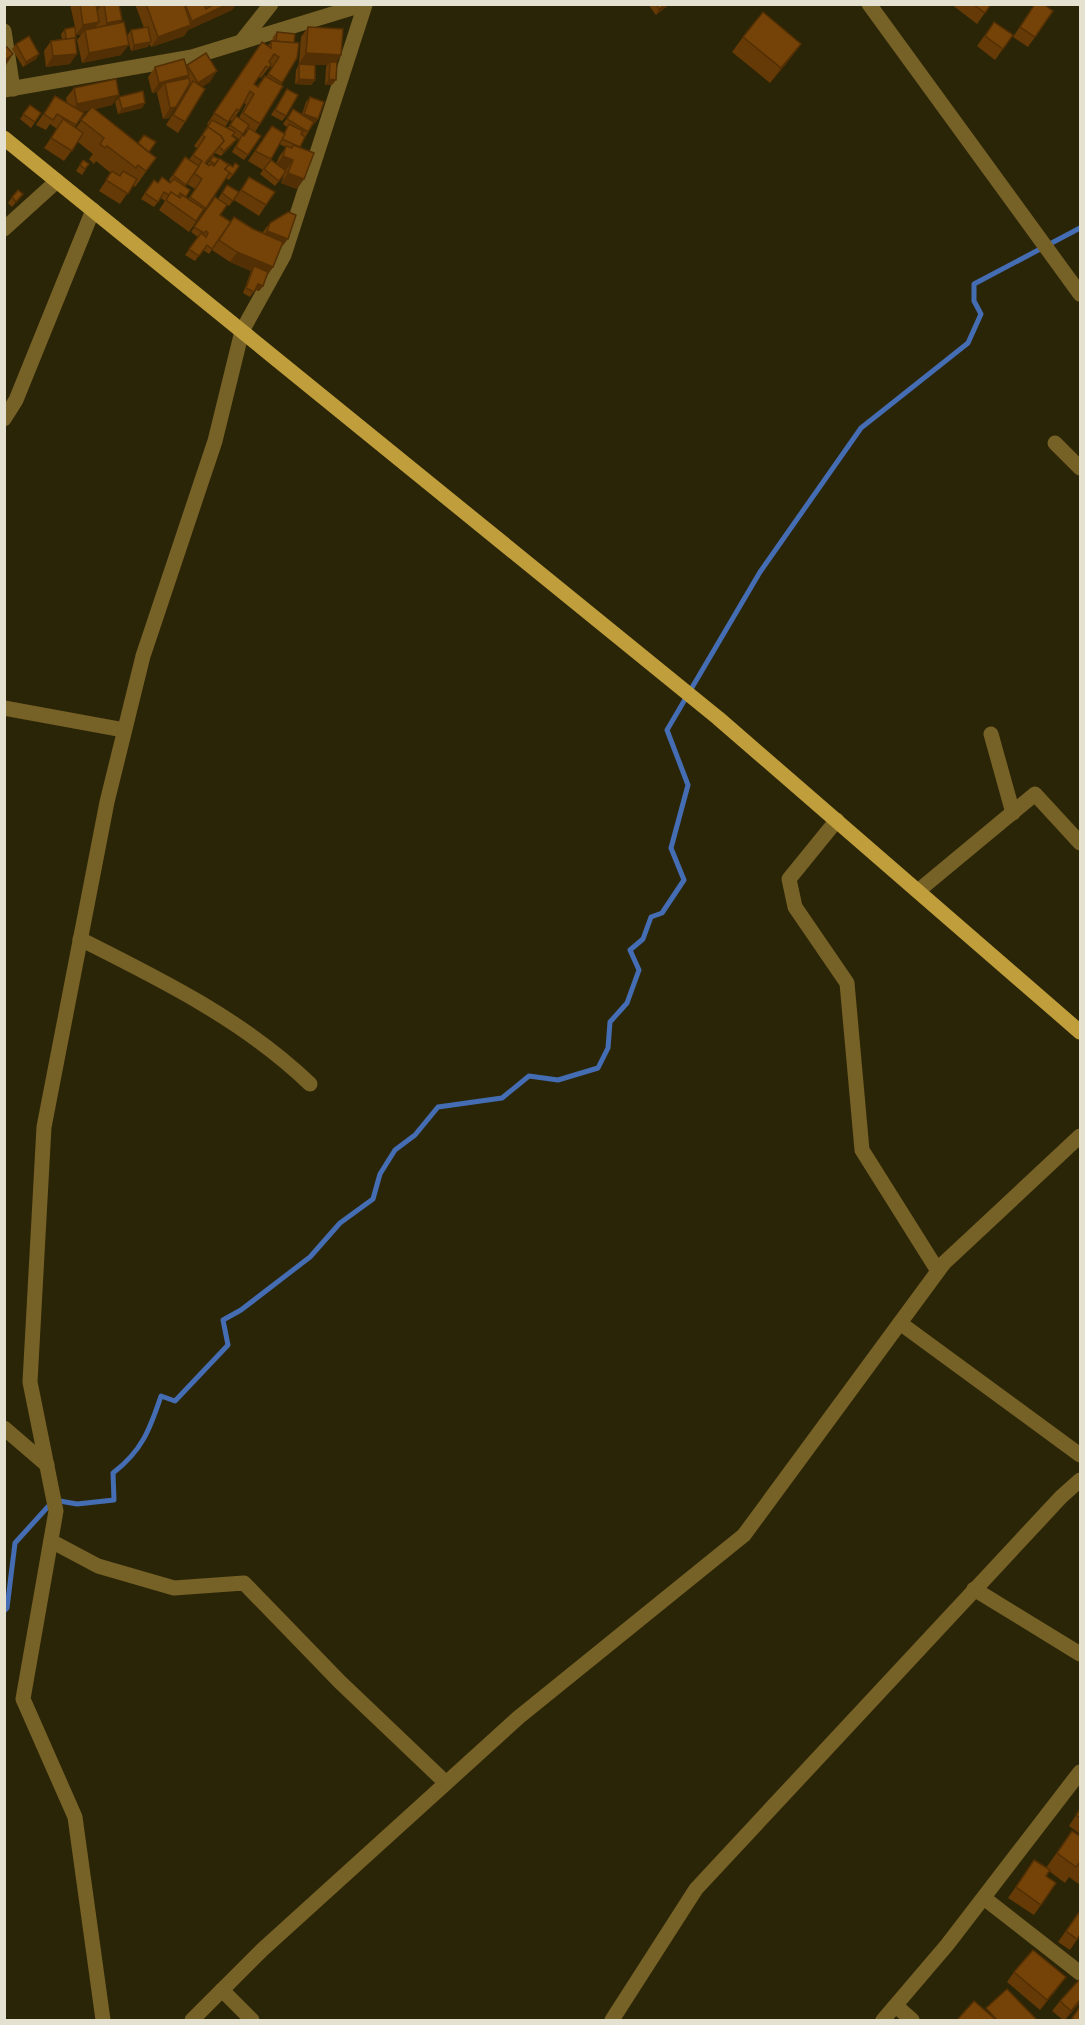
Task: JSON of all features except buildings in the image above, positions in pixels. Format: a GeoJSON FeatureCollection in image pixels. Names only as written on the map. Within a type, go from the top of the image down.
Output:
{"type":"FeatureCollection","features":[{"type":"Feature","properties":{"kind":"main road"},"geometry":{"type":"LineString","coordinates":[[4,138],[599,621],[837,820],[1080,1032]]}},
{"type":"Feature","properties":{"kind":"street"},"geometry":{"type":"LineString","coordinates":[[240,42],[271,4]]}},
{"type":"Feature","properties":{"kind":"street"},"geometry":{"type":"LineString","coordinates":[[869,4],[1080,294]]}},
{"type":"Feature","properties":{"kind":"street"},"geometry":{"type":"LineString","coordinates":[[4,32],[9,90],[192,57],[365,5]]}},
{"type":"Feature","properties":{"kind":"street"},"geometry":{"type":"LineString","coordinates":[[103,2020],[75,1817],[23,1699],[56,1511],[30,1382],[44,1127],[107,802],[143,656],[215,441],[243,332],[284,255],[365,5]]}},
{"type":"Feature","properties":{"kind":"street"},"geometry":{"type":"LineString","coordinates":[[4,229],[57,180]]}},
{"type":"Feature","properties":{"kind":"street"},"geometry":{"type":"LineString","coordinates":[[4,419],[16,400],[93,210]]}},
{"type":"Feature","properties":{"kind":"street"},"geometry":{"type":"LineString","coordinates":[[1056,443],[1080,468]]}},
{"type":"Feature","properties":{"kind":"street"},"geometry":{"type":"LineString","coordinates":[[4,708],[124,730]]}},
{"type":"Feature","properties":{"kind":"street"},"geometry":{"type":"LineString","coordinates":[[991,734],[1013,813]]}},
{"type":"Feature","properties":{"kind":"street"},"geometry":{"type":"LineString","coordinates":[[918,891],[1035,794],[1080,843]]}},
{"type":"Feature","properties":{"kind":"street"},"geometry":{"type":"LineString","coordinates":[[837,820],[789,879],[795,907],[847,983],[861,1150],[938,1271]]}},
{"type":"Feature","properties":{"kind":"street"},"geometry":{"type":"LineString","coordinates":[[80,939],[171,984],[286,1061],[310,1084]]}},
{"type":"Feature","properties":{"kind":"street"},"geometry":{"type":"LineString","coordinates":[[192,2020],[262,1950],[519,1717],[744,1536],[938,1271],[1080,1137]]}},
{"type":"Feature","properties":{"kind":"street"},"geometry":{"type":"LineString","coordinates":[[900,1323],[1080,1455]]}},
{"type":"Feature","properties":{"kind":"street"},"geometry":{"type":"LineString","coordinates":[[4,1428],[47,1465]]}},
{"type":"Feature","properties":{"kind":"street"},"geometry":{"type":"LineString","coordinates":[[612,2020],[696,1890],[974,1589],[1080,1480]]}},
{"type":"Feature","properties":{"kind":"street"},"geometry":{"type":"LineString","coordinates":[[51,1540],[98,1566],[174,1588],[244,1583],[340,1683],[446,1783]]}},
{"type":"Feature","properties":{"kind":"street"},"geometry":{"type":"LineString","coordinates":[[974,1589],[1080,1654]]}},
{"type":"Feature","properties":{"kind":"street"},"geometry":{"type":"LineString","coordinates":[[884,2020],[984,1898],[1080,1772]]}},
{"type":"Feature","properties":{"kind":"street"},"geometry":{"type":"LineString","coordinates":[[984,1898],[1080,1973]]}},
{"type":"Feature","properties":{"kind":"street"},"geometry":{"type":"LineString","coordinates":[[222,1990],[252,2020]]}},
{"type":"Feature","properties":{"kind":"street"},"geometry":{"type":"LineString","coordinates":[[896,2006],[912,2020]]}},
{"type":"Feature","properties":{"kind":"waterway"},"geometry":{"type":"LineString","coordinates":[[4,1611],[7,1608],[15,1543],[54,1500],[77,1504],[114,1500],[113,1473],[123,1465],[144,1439],[161,1396],[175,1401],[228,1345],[223,1320],[241,1310],[310,1257],[340,1223],[373,1199],[380,1174],[395,1150],[415,1135],[438,1107],[502,1098],[529,1076],[558,1080],[598,1068],[608,1048],[610,1022],[627,1003],[639,970],[630,950],[643,939],[651,917],[662,913],[684,880],[671,848],[688,785],[667,730],[760,572],[861,428],[968,343],[981,314],[974,301],[974,284],[1080,228]]}}]}
